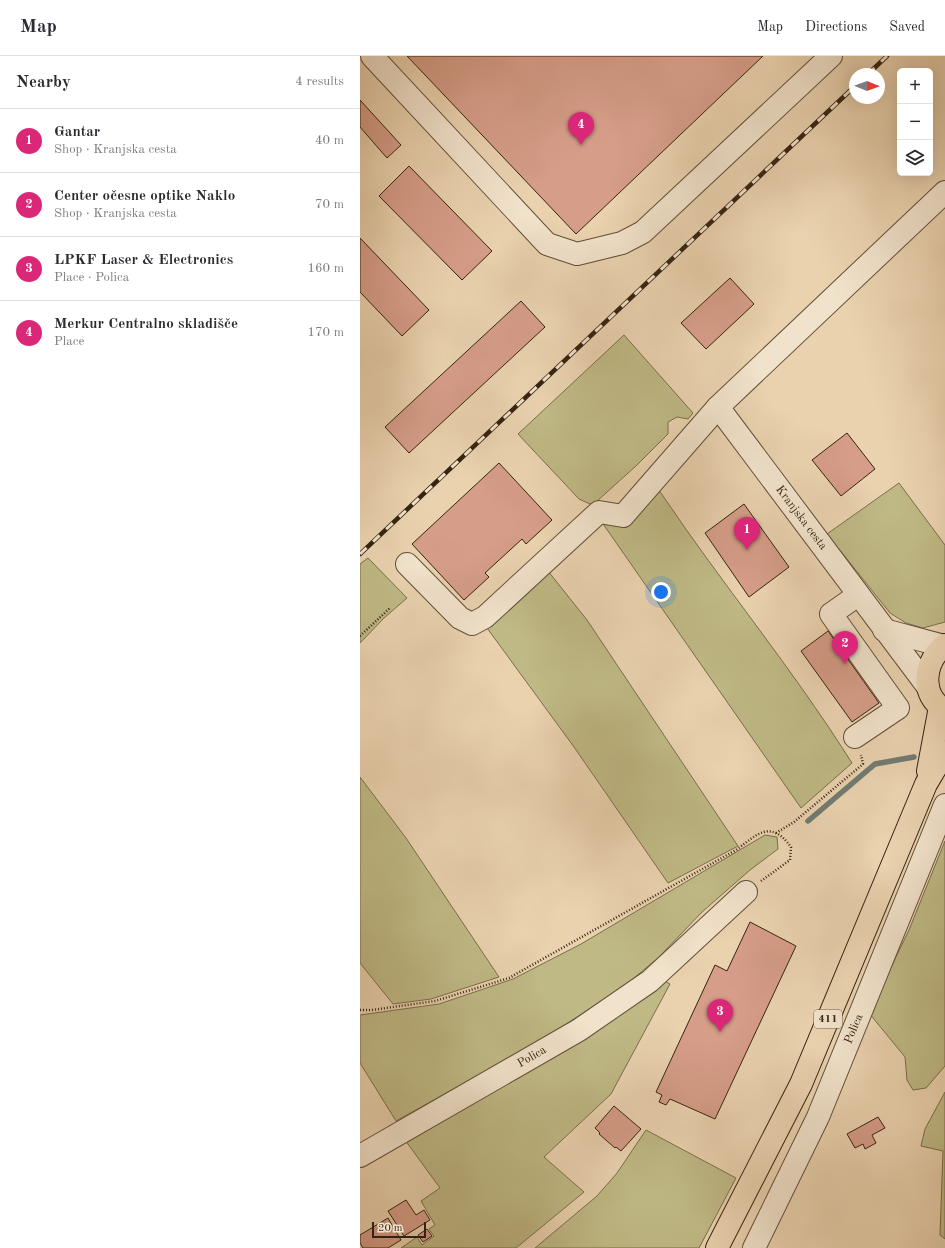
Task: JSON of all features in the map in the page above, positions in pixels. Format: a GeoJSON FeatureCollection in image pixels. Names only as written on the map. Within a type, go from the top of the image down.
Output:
{"type":"FeatureCollection","features":[{"type":"Feature","properties":{"kind":"main road"},"geometry":{"type":"LineString","coordinates":[[928,686],[927,677],[930,664],[937,652],[945,645]]}},
{"type":"Feature","properties":{"kind":"main road","name":"411"},"geometry":{"type":"LineString","coordinates":[[926,784],[943,708],[932,698],[928,686]]}},
{"type":"Feature","properties":{"kind":"main road","name":"411"},"geometry":{"type":"LineString","coordinates":[[717,1248],[801,1084],[926,784],[945,752]]}},
{"type":"Feature","properties":{"kind":"street"},"geometry":{"type":"LineString","coordinates":[[372,56],[547,244],[577,254],[622,243],[644,232],[831,56]]}},
{"type":"Feature","properties":{"kind":"street"},"geometry":{"type":"LineString","coordinates":[[407,564],[460,618],[472,624],[485,617],[599,512],[623,516],[718,407],[945,192]]}},
{"type":"Feature","properties":{"kind":"street","name":"Kranjska cesta"},"geometry":{"type":"LineString","coordinates":[[718,407],[884,630],[928,686]]}},
{"type":"Feature","properties":{"kind":"street"},"geometry":{"type":"LineString","coordinates":[[856,738],[898,708],[831,614],[858,595]]}},
{"type":"Feature","properties":{"kind":"street"},"geometry":{"type":"LineString","coordinates":[[884,630],[945,645]]}},
{"type":"Feature","properties":{"kind":"street","name":"Polica"},"geometry":{"type":"LineString","coordinates":[[754,1248],[818,1117],[945,805]]}},
{"type":"Feature","properties":{"kind":"street","name":"Polica"},"geometry":{"type":"LineString","coordinates":[[360,1156],[592,1021],[650,981],[746,892]]}},
{"type":"Feature","properties":{"kind":"path"},"geometry":{"type":"LineString","coordinates":[[360,636],[390,608]]}},
{"type":"Feature","properties":{"kind":"path"},"geometry":{"type":"LineString","coordinates":[[776,833],[794,822],[863,764],[856,738]]}},
{"type":"Feature","properties":{"kind":"path"},"geometry":{"type":"LineString","coordinates":[[360,1010],[372,1010],[435,1001],[509,978],[736,850],[762,831],[776,833],[782,836],[791,847],[790,860],[746,892]]}},
{"type":"Feature","properties":{"kind":"shaded area"},"geometry":{"type":"Polygon","coordinates":[[[624,335],[693,413],[688,419],[677,417],[668,422],[668,434],[637,465],[596,502],[590,504],[579,499],[518,434],[624,335]]]}},
{"type":"Feature","properties":{"kind":"shaded area"},"geometry":{"type":"Polygon","coordinates":[[[648,477],[782,660],[852,763],[801,808],[601,521],[648,477]]]}},
{"type":"Feature","properties":{"kind":"shaded area"},"geometry":{"type":"Polygon","coordinates":[[[899,483],[945,545],[945,622],[923,628],[906,623],[890,613],[827,534],[899,483]]]}},
{"type":"Feature","properties":{"kind":"shaded area"},"geometry":{"type":"Polygon","coordinates":[[[368,558],[407,598],[384,618],[360,643],[360,564],[368,558]]]}},
{"type":"Feature","properties":{"kind":"shaded area"},"geometry":{"type":"Polygon","coordinates":[[[548,571],[587,620],[738,846],[668,883],[574,747],[487,628],[548,571]]]}},
{"type":"Feature","properties":{"kind":"shaded area"},"geometry":{"type":"Polygon","coordinates":[[[360,777],[406,838],[499,977],[431,999],[393,1004],[360,963],[360,777]]]}},
{"type":"Feature","properties":{"kind":"shaded area"},"geometry":{"type":"Polygon","coordinates":[[[765,835],[777,837],[778,849],[750,870],[702,912],[659,957],[627,984],[545,1038],[396,1121],[360,1063],[360,1015],[439,1004],[513,979],[581,944],[765,835]]]}},
{"type":"Feature","properties":{"kind":"shaded area"},"geometry":{"type":"Polygon","coordinates":[[[945,841],[945,1066],[926,1088],[913,1090],[907,1080],[905,1057],[869,1013],[909,930],[945,841]]]}},
{"type":"Feature","properties":{"kind":"shaded area"},"geometry":{"type":"Polygon","coordinates":[[[663,980],[670,984],[611,1094],[544,1157],[584,1192],[516,1248],[401,1248],[417,1237],[422,1245],[434,1236],[429,1229],[435,1225],[421,1201],[440,1188],[405,1140],[663,980]]]}},
{"type":"Feature","properties":{"kind":"shaded area"},"geometry":{"type":"Polygon","coordinates":[[[945,1092],[945,1239],[940,1235],[943,1151],[921,1146],[925,1129],[945,1092]]]}},
{"type":"Feature","properties":{"kind":"shaded area"},"geometry":{"type":"Polygon","coordinates":[[[646,1130],[736,1178],[699,1248],[535,1248],[597,1196],[617,1173],[646,1130]]]}},
{"type":"Feature","properties":{"kind":"building"},"geometry":{"type":"Polygon","coordinates":[[[407,56],[763,56],[576,234],[407,56]]]}},
{"type":"Feature","properties":{"kind":"building"},"geometry":{"type":"Polygon","coordinates":[[[360,100],[401,145],[387,158],[360,127],[360,100]]]}},
{"type":"Feature","properties":{"kind":"building"},"geometry":{"type":"Polygon","coordinates":[[[409,166],[492,251],[462,280],[379,196],[409,166]]]}},
{"type":"Feature","properties":{"kind":"building"},"geometry":{"type":"Polygon","coordinates":[[[360,238],[429,310],[402,336],[360,292],[360,238]]]}},
{"type":"Feature","properties":{"kind":"building"},"geometry":{"type":"Polygon","coordinates":[[[730,278],[754,304],[706,349],[681,323],[730,278]]]}},
{"type":"Feature","properties":{"kind":"building"},"geometry":{"type":"Polygon","coordinates":[[[521,301],[545,327],[409,453],[385,427],[521,301]]]}},
{"type":"Feature","properties":{"kind":"building"},"geometry":{"type":"Polygon","coordinates":[[[847,433],[875,469],[841,496],[812,460],[847,433]]]}},
{"type":"Feature","properties":{"kind":"building"},"geometry":{"type":"Polygon","coordinates":[[[499,463],[552,520],[526,544],[522,539],[485,573],[489,577],[464,600],[412,544],[499,463]]]}},
{"type":"Feature","properties":{"kind":"building"},"geometry":{"type":"Polygon","coordinates":[[[744,504],[789,567],[749,597],[705,533],[744,504]]]}},
{"type":"Feature","properties":{"kind":"building"},"geometry":{"type":"Polygon","coordinates":[[[828,631],[879,703],[852,722],[801,651],[828,631]]]}},
{"type":"Feature","properties":{"kind":"building"},"geometry":{"type":"Polygon","coordinates":[[[750,922],[796,946],[715,1119],[670,1099],[666,1105],[659,1102],[662,1095],[656,1092],[715,965],[727,971],[750,922]]]}},
{"type":"Feature","properties":{"kind":"building"},"geometry":{"type":"Polygon","coordinates":[[[614,1106],[641,1129],[621,1151],[616,1147],[615,1148],[599,1134],[600,1133],[595,1128],[614,1106]]]}},
{"type":"Feature","properties":{"kind":"building"},"geometry":{"type":"Polygon","coordinates":[[[878,1117],[885,1128],[872,1135],[876,1143],[865,1149],[863,1144],[855,1148],[847,1134],[878,1117]]]}},
{"type":"Feature","properties":{"kind":"building"},"geometry":{"type":"Polygon","coordinates":[[[406,1200],[416,1215],[424,1210],[430,1220],[404,1236],[388,1211],[406,1200]]]}},
{"type":"Feature","properties":{"kind":"building"},"geometry":{"type":"Polygon","coordinates":[[[388,1218],[401,1240],[388,1248],[363,1248],[360,1243],[360,1235],[388,1218]]]}},
{"type":"Feature","properties":{"kind":"building"},"geometry":{"type":"Polygon","coordinates":[[[427,1229],[432,1236],[423,1242],[418,1235],[427,1229]]]}},
{"type":"Feature","properties":{"kind":"waterway"},"geometry":{"type":"LineString","coordinates":[[808,821],[875,764],[914,757]]}},
{"type":"Feature","properties":{"kind":"railway"},"geometry":{"type":"LineString","coordinates":[[874,68],[887,56]]}},
{"type":"Feature","properties":{"kind":"railway"},"geometry":{"type":"LineString","coordinates":[[360,554],[849,92]]}},
{"type":"Feature","properties":{"kind":"place","name":"Merkur Centralno skladišče"},"geometry":{"type":"Point","coordinates":[581,145]}},
{"type":"Feature","properties":{"kind":"place","name":"Gantar"},"geometry":{"type":"Point","coordinates":[747,550]}},
{"type":"Feature","properties":{"kind":"place","name":"Center očesne optike Naklo"},"geometry":{"type":"Point","coordinates":[845,664]}},
{"type":"Feature","properties":{"kind":"place","name":"LPKF Laser & Electronics"},"geometry":{"type":"Point","coordinates":[720,1032]}}]}
